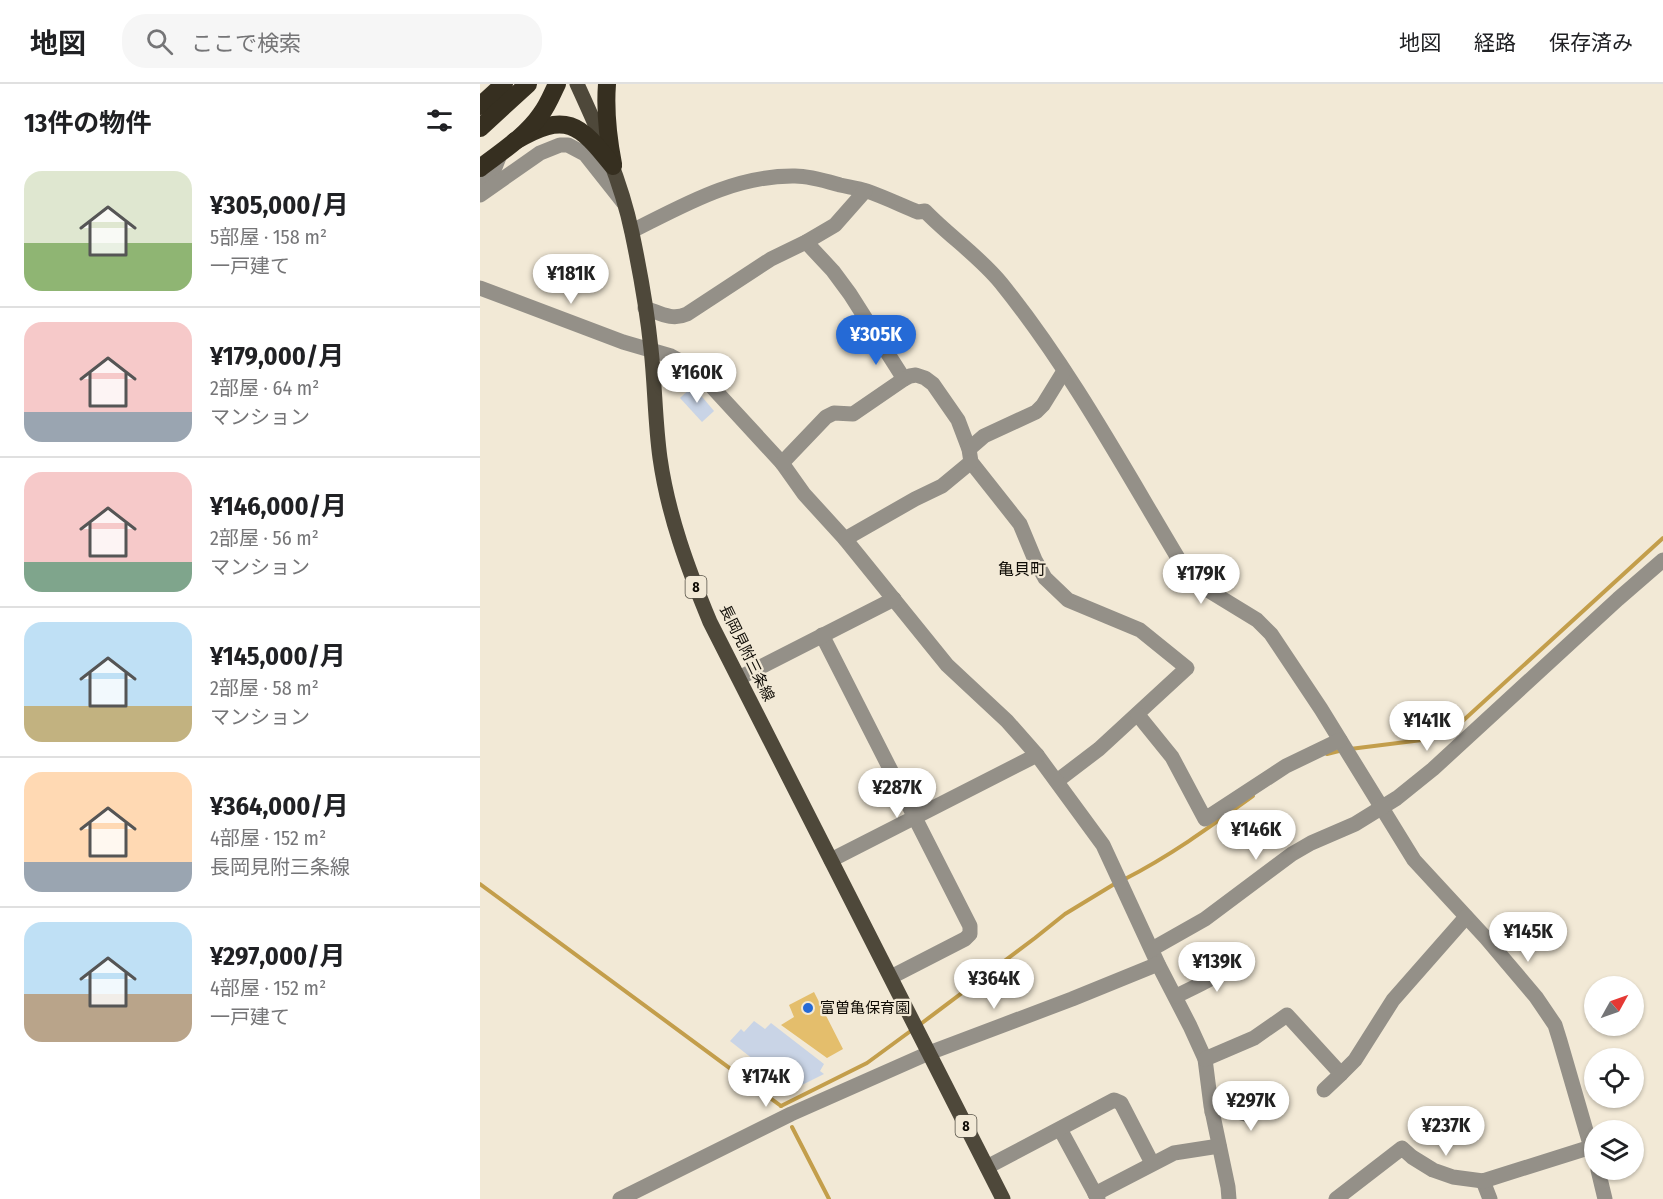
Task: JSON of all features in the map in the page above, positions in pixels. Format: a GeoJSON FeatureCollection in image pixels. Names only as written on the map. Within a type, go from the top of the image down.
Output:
{"type":"FeatureCollection","features":[{"type":"Feature","properties":{"kind":"highway"},"geometry":{"type":"LineString","coordinates":[[480,106],[504,84]]}},
{"type":"Feature","properties":{"kind":"highway"},"geometry":{"type":"LineString","coordinates":[[508,147],[540,116],[549,103],[557,84]]}},
{"type":"Feature","properties":{"kind":"highway"},"geometry":{"type":"LineString","coordinates":[[608,84],[606,97],[608,140],[613,166]]}},
{"type":"Feature","properties":{"kind":"highway"},"geometry":{"type":"LineString","coordinates":[[480,128],[526,86]]}},
{"type":"Feature","properties":{"kind":"highway"},"geometry":{"type":"LineString","coordinates":[[480,168],[508,147],[546,125],[566,125],[582,132],[613,166]]}},
{"type":"Feature","properties":{"kind":"main road","name":"長岡見附三条線"},"geometry":{"type":"LineString","coordinates":[[577,84],[613,166],[632,231],[651,351],[660,458],[675,529],[686,565],[710,622],[1003,1199]]}},
{"type":"Feature","properties":{"kind":"street"},"geometry":{"type":"LineString","coordinates":[[480,195],[540,153],[560,145],[568,145],[585,154],[625,204]]}},
{"type":"Feature","properties":{"kind":"street"},"geometry":{"type":"LineString","coordinates":[[480,182],[494,170],[508,147]]}},
{"type":"Feature","properties":{"kind":"street"},"geometry":{"type":"LineString","coordinates":[[632,231],[705,195],[740,182],[797,176],[865,191],[918,212],[924,211],[985,265],[1042,337],[1184,568],[1203,587],[1257,620],[1271,634],[1321,709],[1414,860],[1536,997],[1555,1025],[1584,1123]]}},
{"type":"Feature","properties":{"kind":"street"},"geometry":{"type":"LineString","coordinates":[[645,308],[679,318],[771,259],[835,225],[865,191]]}},
{"type":"Feature","properties":{"kind":"street"},"geometry":{"type":"LineString","coordinates":[[806,242],[833,271],[850,294],[904,379]]}},
{"type":"Feature","properties":{"kind":"street"},"geometry":{"type":"LineString","coordinates":[[480,288],[622,342],[671,356],[701,375],[782,463],[804,494],[845,539],[947,665],[1007,721],[1037,755],[1103,845],[1205,1059],[1212,1112],[1229,1199]]}},
{"type":"Feature","properties":{"kind":"street"},"geometry":{"type":"LineString","coordinates":[[845,539],[942,486],[970,456],[984,436],[1036,412],[1043,405],[1064,371]]}},
{"type":"Feature","properties":{"kind":"street"},"geometry":{"type":"LineString","coordinates":[[782,463],[826,417],[834,413],[853,414],[910,376],[925,378],[933,384],[958,420],[970,456],[1020,524],[1035,561],[1045,578],[1068,600],[1140,630],[1187,668],[1099,749],[1057,781]]}},
{"type":"Feature","properties":{"kind":"street"},"geometry":{"type":"LineString","coordinates":[[1152,949],[1205,919],[1292,854],[1355,824],[1397,798],[1433,769],[1663,560]]}},
{"type":"Feature","properties":{"kind":"street"},"geometry":{"type":"LineString","coordinates":[[739,678],[894,599]]}},
{"type":"Feature","properties":{"kind":"street"},"geometry":{"type":"LineString","coordinates":[[822,635],[970,926],[970,934],[965,939],[891,977]]}},
{"type":"Feature","properties":{"kind":"street"},"geometry":{"type":"LineString","coordinates":[[1138,715],[1172,757],[1205,819],[1286,765],[1340,740]]}},
{"type":"Feature","properties":{"kind":"street"},"geometry":{"type":"LineString","coordinates":[[831,860],[1037,755]]}},
{"type":"Feature","properties":{"kind":"street"},"geometry":{"type":"LineString","coordinates":[[1324,1090],[1355,1060],[1394,1000],[1466,916]]}},
{"type":"Feature","properties":{"kind":"street"},"geometry":{"type":"LineString","coordinates":[[1176,996],[1216,975],[1235,959]]}},
{"type":"Feature","properties":{"kind":"street"},"geometry":{"type":"LineString","coordinates":[[620,1199],[739,1139],[929,1053],[1158,964]]}},
{"type":"Feature","properties":{"kind":"street"},"geometry":{"type":"LineString","coordinates":[[1205,1059],[1254,1038],[1287,1015],[1341,1074]]}},
{"type":"Feature","properties":{"kind":"street"},"geometry":{"type":"LineString","coordinates":[[987,1167],[1114,1100],[1121,1103],[1152,1163]]}},
{"type":"Feature","properties":{"kind":"street"},"geometry":{"type":"LineString","coordinates":[[1212,1112],[1226,1106],[1241,1114],[1249,1115],[1272,1101]]}},
{"type":"Feature","properties":{"kind":"street"},"geometry":{"type":"LineString","coordinates":[[1060,1128],[1097,1196],[1174,1152],[1220,1146]]}},
{"type":"Feature","properties":{"kind":"street"},"geometry":{"type":"LineString","coordinates":[[1336,1199],[1402,1148],[1433,1170],[1453,1177],[1483,1181],[1584,1155]]}},
{"type":"Feature","properties":{"kind":"street"},"geometry":{"type":"LineString","coordinates":[[1600,1180],[1605,1199]]}},
{"type":"Feature","properties":{"kind":"street"},"geometry":{"type":"LineString","coordinates":[[1483,1181],[1490,1199]]}},
{"type":"Feature","properties":{"kind":"shaded area"},"geometry":{"type":"Polygon","coordinates":[[[814,992],[843,1049],[827,1058],[781,1025],[794,1017],[789,1005],[814,992]]]}},
{"type":"Feature","properties":{"kind":"building"},"geometry":{"type":"Polygon","coordinates":[[[693,386],[714,411],[702,422],[680,398],[693,386]]]}},
{"type":"Feature","properties":{"kind":"building"},"geometry":{"type":"Polygon","coordinates":[[[754,1021],[765,1029],[771,1023],[824,1064],[820,1071],[824,1074],[792,1090],[730,1041],[741,1029],[744,1032],[754,1021]]]}},
{"type":"Feature","properties":{"kind":"waterway"},"geometry":{"type":"LineString","coordinates":[[1350,749],[1430,739],[1455,728],[1663,538]]}},
{"type":"Feature","properties":{"kind":"waterway"},"geometry":{"type":"LineString","coordinates":[[1327,754],[1343,750]]}},
{"type":"Feature","properties":{"kind":"waterway"},"geometry":{"type":"LineString","coordinates":[[1123,880],[1173,851],[1253,796]]}},
{"type":"Feature","properties":{"kind":"waterway"},"geometry":{"type":"LineString","coordinates":[[918,1026],[1065,914],[1116,883]]}},
{"type":"Feature","properties":{"kind":"waterway"},"geometry":{"type":"LineString","coordinates":[[480,884],[781,1106]]}},
{"type":"Feature","properties":{"kind":"waterway"},"geometry":{"type":"LineString","coordinates":[[781,1106],[867,1063],[912,1030]]}},
{"type":"Feature","properties":{"kind":"waterway"},"geometry":{"type":"LineString","coordinates":[[792,1127],[829,1199]]}},
{"type":"Feature","properties":{"kind":"place","name":"富曽亀保育園"},"geometry":{"type":"Point","coordinates":[808,1008]}},
{"type":"Feature","properties":{"kind":"district","name":"亀貝町"},"geometry":{"type":"Point","coordinates":[1022,569]}}]}
